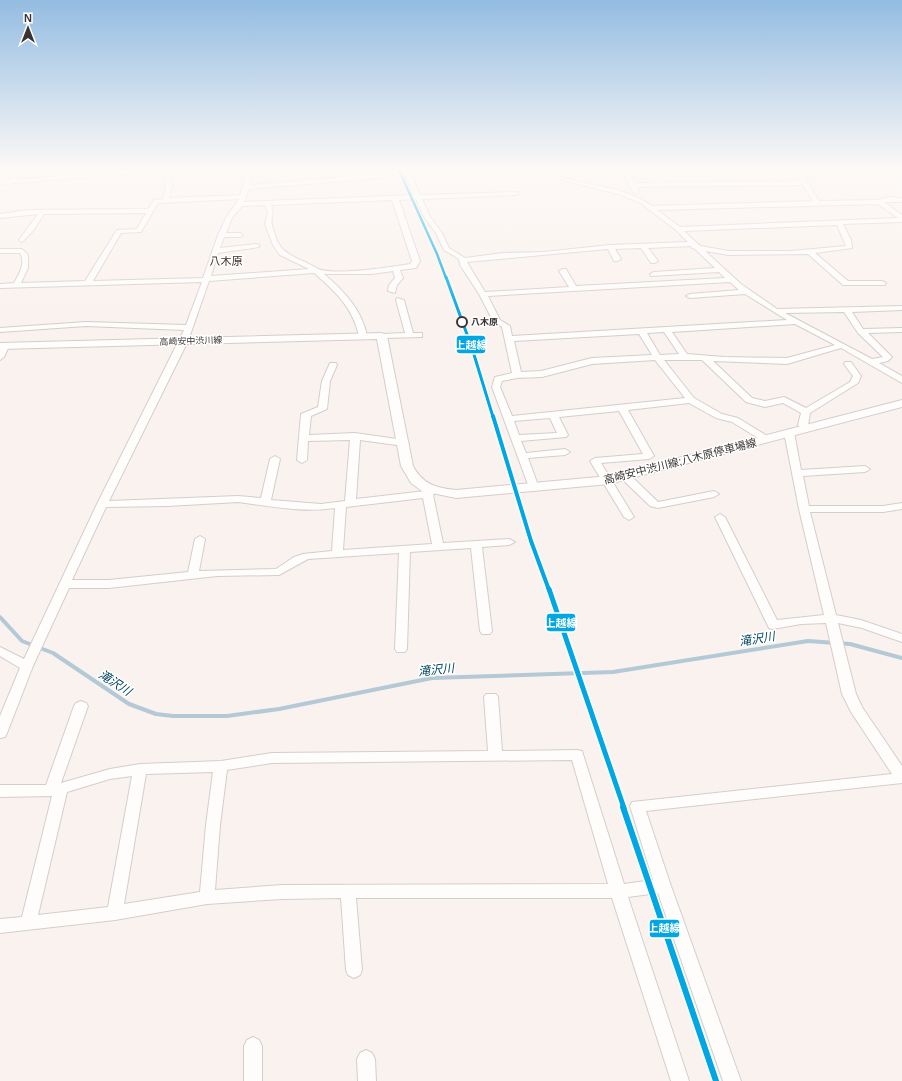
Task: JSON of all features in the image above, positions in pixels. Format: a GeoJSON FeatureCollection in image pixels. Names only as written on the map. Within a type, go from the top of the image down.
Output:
{"type":"FeatureCollection","features":[{"type":"Feature","properties":{"kind":"main road","name":"高崎安中渋川線"},"geometry":{"type":"LineString","coordinates":[[3,346],[382,336]]}},
{"type":"Feature","properties":{"kind":"main road","name":"高崎安中渋川線;八木原停車場線"},"geometry":{"type":"LineString","coordinates":[[382,336],[404,443],[407,466],[412,478],[430,492],[456,494],[534,488],[607,480],[902,403]]}},
{"type":"Feature","properties":{"kind":"street"},"geometry":{"type":"LineString","coordinates":[[22,240],[31,230],[38,218]]}},
{"type":"Feature","properties":{"kind":"street"},"geometry":{"type":"LineString","coordinates":[[87,284],[119,231],[138,231],[146,218]]}},
{"type":"Feature","properties":{"kind":"street"},"geometry":{"type":"LineString","coordinates":[[0,733],[28,666],[102,504],[184,341],[207,279],[221,235],[229,218]]}},
{"type":"Feature","properties":{"kind":"street"},"geometry":{"type":"LineString","coordinates":[[269,218],[268,224],[275,244],[283,254],[310,266],[339,291],[360,321],[363,336]]}},
{"type":"Feature","properties":{"kind":"street"},"geometry":{"type":"LineString","coordinates":[[0,286],[207,279],[314,271],[336,273],[396,269],[413,266],[416,261],[402,218]]}},
{"type":"Feature","properties":{"kind":"street"},"geometry":{"type":"LineString","coordinates":[[428,218],[439,234],[446,249],[463,260],[503,255],[563,263],[610,247],[693,245],[728,253],[810,251],[850,247],[839,223]]}},
{"type":"Feature","properties":{"kind":"street"},"geometry":{"type":"LineString","coordinates":[[664,218],[731,280],[775,311],[842,345],[902,380]]}},
{"type":"Feature","properties":{"kind":"street"},"geometry":{"type":"LineString","coordinates":[[678,230],[902,219]]}},
{"type":"Feature","properties":{"kind":"street"},"geometry":{"type":"LineString","coordinates":[[221,235],[240,235]]}},
{"type":"Feature","properties":{"kind":"street"},"geometry":{"type":"LineString","coordinates":[[215,252],[257,246]]}},
{"type":"Feature","properties":{"kind":"street"},"geometry":{"type":"LineString","coordinates":[[643,246],[654,261]]}},
{"type":"Feature","properties":{"kind":"street"},"geometry":{"type":"LineString","coordinates":[[610,247],[617,259]]}},
{"type":"Feature","properties":{"kind":"street"},"geometry":{"type":"LineString","coordinates":[[0,251],[22,251],[25,254],[27,263],[16,286]]}},
{"type":"Feature","properties":{"kind":"street"},"geometry":{"type":"LineString","coordinates":[[810,251],[846,284],[882,283]]}},
{"type":"Feature","properties":{"kind":"street"},"geometry":{"type":"LineString","coordinates":[[463,260],[464,265],[483,294],[497,321],[506,326],[517,375]]}},
{"type":"Feature","properties":{"kind":"street"},"geometry":{"type":"LineString","coordinates":[[563,263],[574,289]]}},
{"type":"Feature","properties":{"kind":"street"},"geometry":{"type":"LineString","coordinates":[[392,291],[393,285],[399,278],[396,269]]}},
{"type":"Feature","properties":{"kind":"street"},"geometry":{"type":"LineString","coordinates":[[654,274],[720,270]]}},
{"type":"Feature","properties":{"kind":"street"},"geometry":{"type":"LineString","coordinates":[[483,294],[731,280]]}},
{"type":"Feature","properties":{"kind":"street"},"geometry":{"type":"LineString","coordinates":[[695,282],[706,295]]}},
{"type":"Feature","properties":{"kind":"street"},"geometry":{"type":"LineString","coordinates":[[690,296],[747,292]]}},
{"type":"Feature","properties":{"kind":"street"},"geometry":{"type":"LineString","coordinates":[[400,300],[410,335]]}},
{"type":"Feature","properties":{"kind":"street"},"geometry":{"type":"LineString","coordinates":[[775,311],[902,308]]}},
{"type":"Feature","properties":{"kind":"street"},"geometry":{"type":"LineString","coordinates":[[846,310],[861,331],[888,357],[871,362]]}},
{"type":"Feature","properties":{"kind":"street"},"geometry":{"type":"LineString","coordinates":[[509,339],[797,322]]}},
{"type":"Feature","properties":{"kind":"street"},"geometry":{"type":"LineString","coordinates":[[0,330],[86,324],[189,328]]}},
{"type":"Feature","properties":{"kind":"street"},"geometry":{"type":"LineString","coordinates":[[666,330],[685,357]]}},
{"type":"Feature","properties":{"kind":"street"},"geometry":{"type":"LineString","coordinates":[[861,331],[902,330]]}},
{"type":"Feature","properties":{"kind":"street"},"geometry":{"type":"LineString","coordinates":[[641,331],[658,358],[691,400],[719,416],[735,420],[766,439]]}},
{"type":"Feature","properties":{"kind":"street"},"geometry":{"type":"LineString","coordinates":[[382,336],[419,335]]}},
{"type":"Feature","properties":{"kind":"street"},"geometry":{"type":"LineString","coordinates":[[534,488],[496,387],[498,379],[502,377],[542,374],[573,364],[592,361],[685,357],[750,361],[787,361],[842,345]]}},
{"type":"Feature","properties":{"kind":"street"},"geometry":{"type":"LineString","coordinates":[[0,357],[3,346]]}},
{"type":"Feature","properties":{"kind":"street"},"geometry":{"type":"LineString","coordinates":[[705,358],[749,400],[765,404],[784,400],[806,412]]}},
{"type":"Feature","properties":{"kind":"street"},"geometry":{"type":"LineString","coordinates":[[804,429],[803,425],[806,412],[854,383],[857,376],[848,364]]}},
{"type":"Feature","properties":{"kind":"street"},"geometry":{"type":"LineString","coordinates":[[302,460],[306,414],[322,408],[326,381],[333,366]]}},
{"type":"Feature","properties":{"kind":"street"},"geometry":{"type":"LineString","coordinates":[[509,419],[691,400]]}},
{"type":"Feature","properties":{"kind":"street"},"geometry":{"type":"LineString","coordinates":[[622,408],[649,456],[595,461],[629,517]]}},
{"type":"Feature","properties":{"kind":"street"},"geometry":{"type":"LineString","coordinates":[[516,438],[563,435],[554,415]]}},
{"type":"Feature","properties":{"kind":"street"},"geometry":{"type":"LineString","coordinates":[[732,1081],[663,886],[637,806],[902,778],[856,709],[849,694],[804,509],[789,432]]}},
{"type":"Feature","properties":{"kind":"street"},"geometry":{"type":"LineString","coordinates":[[304,438],[356,436],[404,443]]}},
{"type":"Feature","properties":{"kind":"street"},"geometry":{"type":"LineString","coordinates":[[337,554],[356,436]]}},
{"type":"Feature","properties":{"kind":"street"},"geometry":{"type":"LineString","coordinates":[[522,456],[565,452]]}},
{"type":"Feature","properties":{"kind":"street"},"geometry":{"type":"LineString","coordinates":[[266,502],[275,459]]}},
{"type":"Feature","properties":{"kind":"street"},"geometry":{"type":"LineString","coordinates":[[797,472],[865,469]]}},
{"type":"Feature","properties":{"kind":"street"},"geometry":{"type":"LineString","coordinates":[[625,476],[654,504],[658,505],[714,494]]}},
{"type":"Feature","properties":{"kind":"street"},"geometry":{"type":"LineString","coordinates":[[102,504],[168,503],[238,499],[300,506],[345,504],[430,492],[438,548]]}},
{"type":"Feature","properties":{"kind":"street"},"geometry":{"type":"LineString","coordinates":[[804,509],[883,508],[902,506]]}},
{"type":"Feature","properties":{"kind":"street"},"geometry":{"type":"LineString","coordinates":[[720,517],[773,625],[793,621],[830,618],[862,625],[902,638]]}},
{"type":"Feature","properties":{"kind":"street"},"geometry":{"type":"LineString","coordinates":[[193,575],[200,539]]}},
{"type":"Feature","properties":{"kind":"street"},"geometry":{"type":"LineString","coordinates":[[66,584],[109,584],[193,575],[279,572],[302,557],[509,542]]}},
{"type":"Feature","properties":{"kind":"street"},"geometry":{"type":"LineString","coordinates":[[476,544],[486,630]]}},
{"type":"Feature","properties":{"kind":"street"},"geometry":{"type":"LineString","coordinates":[[401,649],[406,549]]}},
{"type":"Feature","properties":{"kind":"street"},"geometry":{"type":"LineString","coordinates":[[0,651],[28,666]]}},
{"type":"Feature","properties":{"kind":"street"},"geometry":{"type":"LineString","coordinates":[[491,698],[494,756]]}},
{"type":"Feature","properties":{"kind":"street"},"geometry":{"type":"LineString","coordinates":[[28,924],[56,789],[81,706]]}},
{"type":"Feature","properties":{"kind":"street"},"geometry":{"type":"LineString","coordinates":[[0,791],[56,789],[110,774],[140,769],[221,766],[272,758],[577,755],[618,891],[680,1081]]}},
{"type":"Feature","properties":{"kind":"street"},"geometry":{"type":"LineString","coordinates":[[207,897],[212,825],[221,766]]}},
{"type":"Feature","properties":{"kind":"street"},"geometry":{"type":"LineString","coordinates":[[115,913],[140,769]]}},
{"type":"Feature","properties":{"kind":"street"},"geometry":{"type":"LineString","coordinates":[[0,926],[115,913],[207,897],[282,892],[618,891],[663,886]]}},
{"type":"Feature","properties":{"kind":"street"},"geometry":{"type":"LineString","coordinates":[[348,892],[354,970]]}},
{"type":"Feature","properties":{"kind":"street"},"geometry":{"type":"LineString","coordinates":[[253,1046],[253,1081]]}},
{"type":"Feature","properties":{"kind":"street"},"geometry":{"type":"LineString","coordinates":[[366,1059],[367,1081]]}},
{"type":"Feature","properties":{"kind":"waterway","name":"滝沢川"},"geometry":{"type":"LineString","coordinates":[[0,617],[22,641],[53,653],[129,704],[156,714],[173,716],[227,716],[279,709],[432,678],[613,672],[808,641],[850,644],[902,658]]}},
{"type":"Feature","properties":{"kind":"transit line","name":"上越線"},"geometry":{"type":"LineString","coordinates":[[421,218],[437,254],[472,348],[531,541],[559,617],[716,1081]]}},
{"type":"Feature","properties":{"kind":"place","name":"八木原"},"geometry":{"type":"Point","coordinates":[462,322]}},
{"type":"Feature","properties":{"kind":"district","name":"八木原"},"geometry":{"type":"Point","coordinates":[226,261]}}]}
